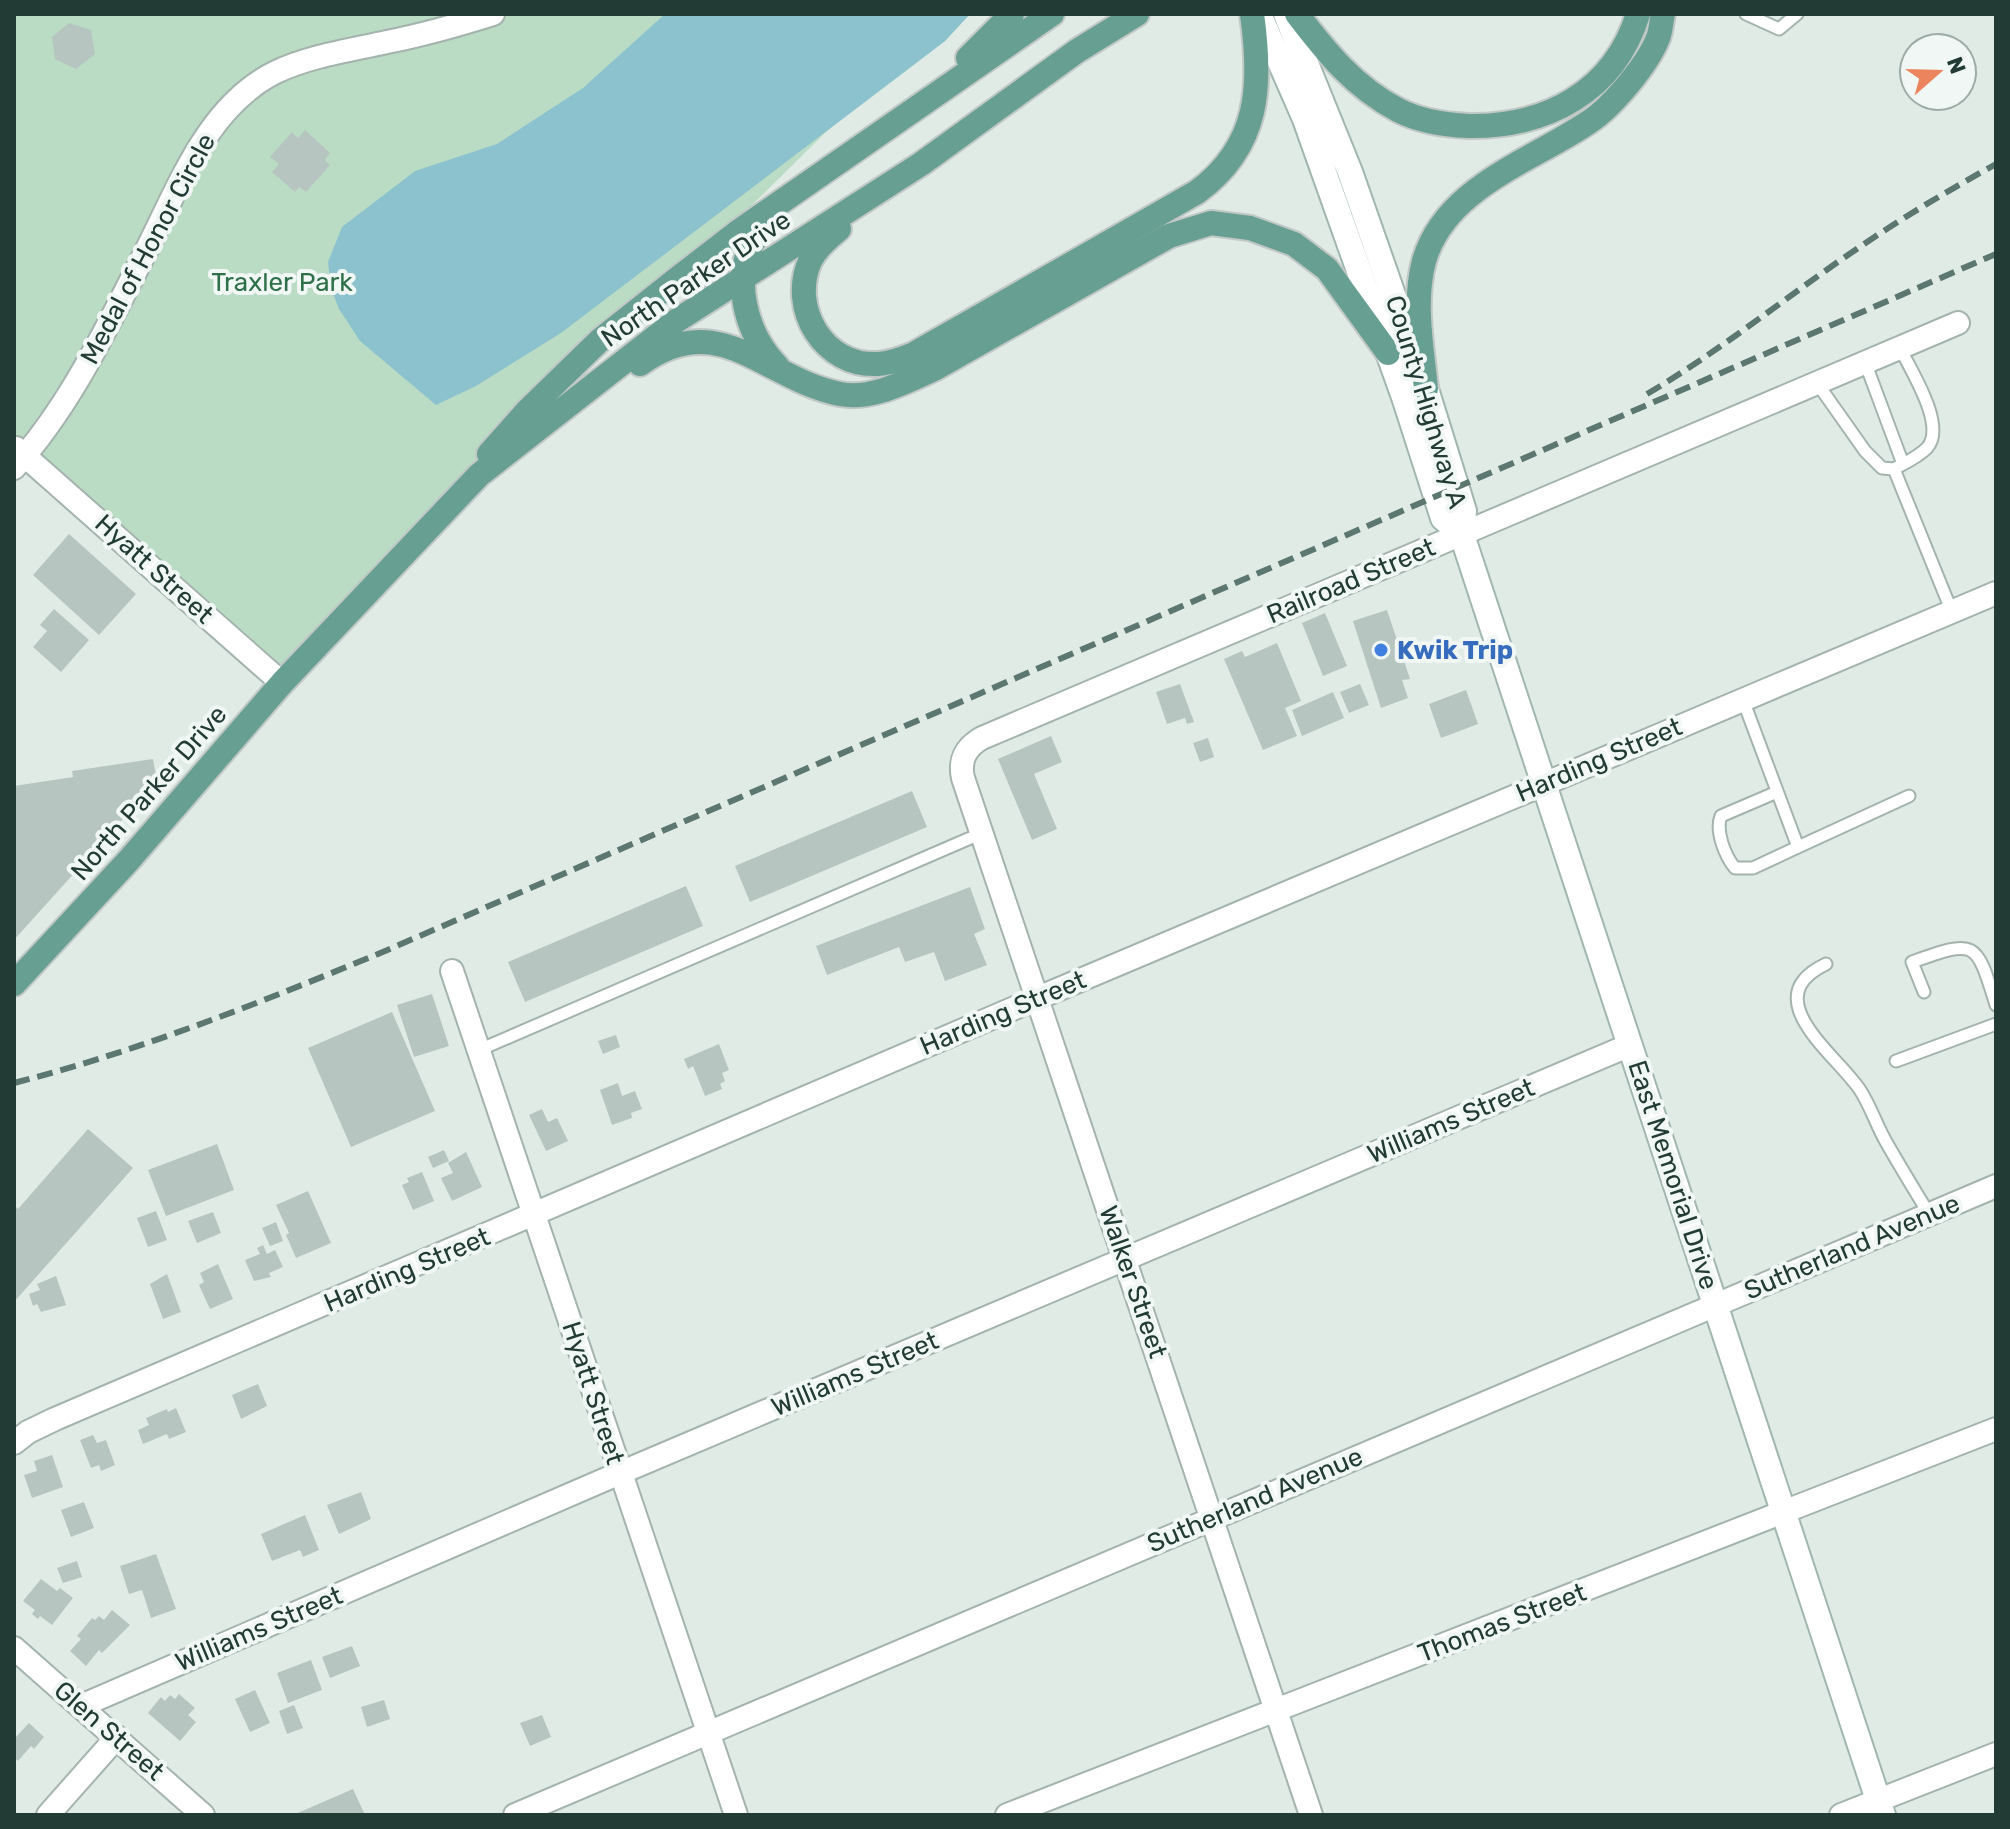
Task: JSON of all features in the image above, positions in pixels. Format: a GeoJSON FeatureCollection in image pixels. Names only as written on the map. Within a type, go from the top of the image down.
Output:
{"type":"FeatureCollection","features":[{"type":"Feature","properties":{"kind":"main road"},"geometry":{"type":"LineString","coordinates":[[923,103],[1012,14]]}},
{"type":"Feature","properties":{"kind":"main road","name":"North Parker Drive"},"geometry":{"type":"LineString","coordinates":[[325,638],[528,410],[599,341],[739,231],[1052,14]]}},
{"type":"Feature","properties":{"kind":"main road","name":"North Parker Drive"},"geometry":{"type":"LineString","coordinates":[[14,984],[129,860],[282,683],[479,475],[676,321],[921,164],[1077,51],[1137,14]]}},
{"type":"Feature","properties":{"kind":"main road"},"geometry":{"type":"LineString","coordinates":[[921,164],[825,241],[810,261],[803,295],[805,311],[822,340],[846,358],[876,364],[914,354],[1212,181],[1235,154],[1250,123],[1258,77],[1252,14]]}},
{"type":"Feature","properties":{"kind":"main road","name":"County Highway A"},"geometry":{"type":"LineString","coordinates":[[1259,14],[1305,119],[1443,518],[1462,535]]}},
{"type":"Feature","properties":{"kind":"main road","name":"County Highway A"},"geometry":{"type":"LineString","coordinates":[[1286,14],[1350,172],[1426,389],[1464,511],[1462,535]]}},
{"type":"Feature","properties":{"kind":"main road"},"geometry":{"type":"LineString","coordinates":[[1297,14],[1335,62],[1355,83],[1376,97],[1400,111],[1427,121],[1478,126],[1506,125],[1530,119],[1560,108],[1584,94],[1605,75],[1622,52],[1638,14]]}},
{"type":"Feature","properties":{"kind":"main road"},"geometry":{"type":"LineString","coordinates":[[1426,389],[1419,290],[1425,259],[1437,234],[1470,196],[1492,179],[1590,122],[1619,96],[1658,39],[1663,14]]}},
{"type":"Feature","properties":{"kind":"main road"},"geometry":{"type":"LineString","coordinates":[[782,372],[763,351],[751,326],[743,296],[749,253],[756,236],[800,189]]}},
{"type":"Feature","properties":{"kind":"main road"},"geometry":{"type":"LineString","coordinates":[[585,393],[630,370],[657,351],[708,340],[730,346],[807,384],[842,394],[868,394],[934,369],[1169,236],[1211,223],[1250,228],[1294,244],[1327,269],[1388,353]]}},
{"type":"Feature","properties":{"kind":"main road","name":"East Memorial Drive"},"geometry":{"type":"LineString","coordinates":[[1462,535],[1881,1808]]}},
{"type":"Feature","properties":{"kind":"street","name":"Medal of Honor Circle"},"geometry":{"type":"LineString","coordinates":[[18,456],[90,358],[200,146],[246,91],[284,69],[493,14]]}},
{"type":"Feature","properties":{"kind":"street","name":"Railroad Street"},"geometry":{"type":"LineString","coordinates":[[967,750],[982,738],[1958,323]]}},
{"type":"Feature","properties":{"kind":"street","name":"Hyatt Street"},"geometry":{"type":"LineString","coordinates":[[18,456],[282,683]]}},
{"type":"Feature","properties":{"kind":"street","name":"Harding Street"},"geometry":{"type":"LineString","coordinates":[[14,1443],[28,1432],[55,1419],[1038,998],[1996,593]]}},
{"type":"Feature","properties":{"kind":"street","name":"Walker Street"},"geometry":{"type":"LineString","coordinates":[[967,750],[961,769],[1311,1815]]}},
{"type":"Feature","properties":{"kind":"street","name":"Hyatt Street"},"geometry":{"type":"LineString","coordinates":[[452,971],[736,1815]]}},
{"type":"Feature","properties":{"kind":"street","name":"Williams Street"},"geometry":{"type":"LineString","coordinates":[[81,1706],[620,1473],[1630,1045]]}},
{"type":"Feature","properties":{"kind":"street","name":"Sutherland Avenue"},"geometry":{"type":"LineString","coordinates":[[515,1815],[1996,1186]]}},
{"type":"Feature","properties":{"kind":"street","name":"Thomas Street"},"geometry":{"type":"LineString","coordinates":[[1007,1815],[1996,1429]]}},
{"type":"Feature","properties":{"kind":"street","name":"Glen Street"},"geometry":{"type":"LineString","coordinates":[[14,1648],[203,1815]]}},
{"type":"Feature","properties":{"kind":"street"},"geometry":{"type":"LineString","coordinates":[[48,1815],[117,1737]]}},
{"type":"Feature","properties":{"kind":"street"},"geometry":{"type":"LineString","coordinates":[[1841,1815],[1881,1808],[1996,1754]]}},
{"type":"Feature","properties":{"kind":"lane"},"geometry":{"type":"LineString","coordinates":[[1746,14],[1779,29],[1797,14]]}},
{"type":"Feature","properties":{"kind":"lane"},"geometry":{"type":"LineString","coordinates":[[1817,383],[1865,451],[1882,468],[1899,467],[1928,447],[1935,429],[1900,348]]}},
{"type":"Feature","properties":{"kind":"lane"},"geometry":{"type":"LineString","coordinates":[[1865,362],[1952,612]]}},
{"type":"Feature","properties":{"kind":"lane"},"geometry":{"type":"LineString","coordinates":[[1743,700],[1798,847]]}},
{"type":"Feature","properties":{"kind":"lane"},"geometry":{"type":"LineString","coordinates":[[1777,792],[1721,816],[1718,826],[1729,861],[1735,868],[1753,868],[1909,796]]}},
{"type":"Feature","properties":{"kind":"lane"},"geometry":{"type":"LineString","coordinates":[[479,1050],[982,833]]}},
{"type":"Feature","properties":{"kind":"lane"},"geometry":{"type":"LineString","coordinates":[[1924,992],[1912,962],[1951,948],[1966,947],[1976,952],[1983,964],[1996,1005]]}},
{"type":"Feature","properties":{"kind":"lane"},"geometry":{"type":"LineString","coordinates":[[1826,964],[1805,976],[1799,989],[1798,1004],[1802,1020],[1821,1048],[1861,1091],[1884,1138],[1929,1214]]}},
{"type":"Feature","properties":{"kind":"lane"},"geometry":{"type":"LineString","coordinates":[[1896,1061],[1996,1024]]}},
{"type":"Feature","properties":{"kind":"green space","name":"Traxler Park"},"geometry":{"type":"Polygon","coordinates":[[[14,14],[970,14],[945,41],[828,130],[677,279],[599,341],[282,683],[26,456],[14,468],[14,14]]]}},
{"type":"Feature","properties":{"kind":"water"},"geometry":{"type":"Polygon","coordinates":[[[665,14],[970,14],[945,41],[561,333],[476,386],[436,405],[360,341],[339,309],[331,288],[328,262],[342,227],[415,171],[497,144],[583,88],[665,14]]]}},
{"type":"Feature","properties":{"kind":"building"},"geometry":{"type":"Polygon","coordinates":[[[69,23],[91,30],[95,54],[76,69],[55,59],[52,37],[69,23]]]}},
{"type":"Feature","properties":{"kind":"building"},"geometry":{"type":"Polygon","coordinates":[[[305,130],[330,153],[325,160],[330,165],[306,192],[299,187],[295,192],[272,172],[279,164],[270,157],[292,132],[298,138],[305,130]]]}},
{"type":"Feature","properties":{"kind":"building"},"geometry":{"type":"Polygon","coordinates":[[[69,534],[136,594],[99,635],[33,575],[69,534]]]}},
{"type":"Feature","properties":{"kind":"building"},"geometry":{"type":"Polygon","coordinates":[[[54,609],[89,640],[61,672],[33,647],[47,631],[40,625],[54,609]]]}},
{"type":"Feature","properties":{"kind":"building","name":"Kwik Trip"},"geometry":{"type":"Polygon","coordinates":[[[1387,610],[1410,679],[1402,680],[1408,698],[1381,708],[1353,621],[1387,610]]]}},
{"type":"Feature","properties":{"kind":"building"},"geometry":{"type":"Polygon","coordinates":[[[1325,613],[1347,666],[1323,676],[1302,623],[1325,613]]]}},
{"type":"Feature","properties":{"kind":"building"},"geometry":{"type":"Polygon","coordinates":[[[1277,643],[1301,701],[1285,708],[1297,736],[1263,750],[1224,659],[1242,651],[1245,657],[1277,643]]]}},
{"type":"Feature","properties":{"kind":"building"},"geometry":{"type":"Polygon","coordinates":[[[1180,684],[1194,722],[1187,724],[1185,718],[1167,724],[1156,692],[1180,684]]]}},
{"type":"Feature","properties":{"kind":"building"},"geometry":{"type":"Polygon","coordinates":[[[1360,684],[1369,705],[1349,713],[1340,692],[1360,684]]]}},
{"type":"Feature","properties":{"kind":"building","name":"Kwik Trip"},"geometry":{"type":"Polygon","coordinates":[[[1466,690],[1478,724],[1441,738],[1429,704],[1466,690]]]}},
{"type":"Feature","properties":{"kind":"building"},"geometry":{"type":"Polygon","coordinates":[[[1333,692],[1344,718],[1302,736],[1292,710],[1333,692]]]}},
{"type":"Feature","properties":{"kind":"building"},"geometry":{"type":"Polygon","coordinates":[[[1051,736],[1062,762],[1034,774],[1057,829],[1032,840],[998,759],[1051,736]]]}},
{"type":"Feature","properties":{"kind":"building"},"geometry":{"type":"Polygon","coordinates":[[[1208,738],[1214,757],[1200,762],[1193,743],[1208,738]]]}},
{"type":"Feature","properties":{"kind":"building"},"geometry":{"type":"Polygon","coordinates":[[[153,759],[157,781],[14,940],[14,786],[73,777],[72,771],[153,759]]]}},
{"type":"Feature","properties":{"kind":"building"},"geometry":{"type":"Polygon","coordinates":[[[912,791],[927,827],[750,902],[735,866],[912,791]]]}},
{"type":"Feature","properties":{"kind":"building"},"geometry":{"type":"Polygon","coordinates":[[[686,886],[703,926],[525,1002],[508,962],[686,886]]]}},
{"type":"Feature","properties":{"kind":"building"},"geometry":{"type":"Polygon","coordinates":[[[970,887],[985,929],[974,934],[987,965],[945,981],[934,952],[905,962],[899,947],[827,975],[816,946],[970,887]]]}},
{"type":"Feature","properties":{"kind":"building"},"geometry":{"type":"Polygon","coordinates":[[[432,994],[449,1046],[414,1057],[397,1005],[432,994]]]}},
{"type":"Feature","properties":{"kind":"building"},"geometry":{"type":"Polygon","coordinates":[[[392,1012],[435,1111],[351,1147],[308,1048],[392,1012]]]}},
{"type":"Feature","properties":{"kind":"building"},"geometry":{"type":"Polygon","coordinates":[[[616,1035],[620,1047],[603,1054],[598,1041],[616,1035]]]}},
{"type":"Feature","properties":{"kind":"building"},"geometry":{"type":"Polygon","coordinates":[[[719,1044],[729,1070],[722,1073],[725,1081],[720,1084],[722,1089],[705,1096],[693,1066],[688,1069],[684,1059],[719,1044]]]}},
{"type":"Feature","properties":{"kind":"building"},"geometry":{"type":"Polygon","coordinates":[[[618,1083],[622,1096],[635,1091],[642,1109],[631,1113],[632,1118],[612,1125],[600,1090],[618,1083]]]}},
{"type":"Feature","properties":{"kind":"building"},"geometry":{"type":"Polygon","coordinates":[[[542,1109],[548,1122],[557,1118],[568,1141],[546,1151],[529,1115],[542,1109]]]}},
{"type":"Feature","properties":{"kind":"building"},"geometry":{"type":"Polygon","coordinates":[[[88,1129],[133,1168],[14,1302],[14,1205],[18,1209],[88,1129]]]}},
{"type":"Feature","properties":{"kind":"building"},"geometry":{"type":"Polygon","coordinates":[[[217,1144],[234,1190],[166,1216],[148,1170],[217,1144]]]}},
{"type":"Feature","properties":{"kind":"building"},"geometry":{"type":"Polygon","coordinates":[[[444,1150],[449,1161],[433,1168],[428,1157],[444,1150]]]}},
{"type":"Feature","properties":{"kind":"building"},"geometry":{"type":"Polygon","coordinates":[[[466,1152],[482,1187],[452,1201],[441,1178],[453,1173],[448,1163],[466,1152]]]}},
{"type":"Feature","properties":{"kind":"building"},"geometry":{"type":"Polygon","coordinates":[[[422,1172],[434,1201],[413,1210],[402,1185],[409,1182],[407,1178],[422,1172]]]}},
{"type":"Feature","properties":{"kind":"building"},"geometry":{"type":"Polygon","coordinates":[[[308,1191],[331,1243],[296,1258],[276,1205],[308,1191]]]}},
{"type":"Feature","properties":{"kind":"building"},"geometry":{"type":"Polygon","coordinates":[[[156,1211],[167,1240],[148,1247],[137,1218],[156,1211]]]}},
{"type":"Feature","properties":{"kind":"building"},"geometry":{"type":"Polygon","coordinates":[[[213,1212],[221,1233],[197,1243],[188,1221],[213,1212]]]}},
{"type":"Feature","properties":{"kind":"building"},"geometry":{"type":"Polygon","coordinates":[[[276,1222],[283,1241],[270,1246],[262,1228],[276,1222]]]}},
{"type":"Feature","properties":{"kind":"building"},"geometry":{"type":"Polygon","coordinates":[[[263,1245],[267,1254],[275,1250],[283,1267],[269,1273],[271,1277],[254,1281],[245,1260],[260,1254],[257,1248],[263,1245]]]}},
{"type":"Feature","properties":{"kind":"building"},"geometry":{"type":"Polygon","coordinates":[[[218,1264],[233,1299],[210,1309],[199,1285],[204,1282],[200,1273],[218,1264]]]}},
{"type":"Feature","properties":{"kind":"building"},"geometry":{"type":"Polygon","coordinates":[[[167,1274],[181,1312],[163,1319],[150,1284],[167,1274]]]}},
{"type":"Feature","properties":{"kind":"building"},"geometry":{"type":"Polygon","coordinates":[[[56,1276],[66,1305],[41,1312],[37,1304],[33,1306],[29,1294],[40,1290],[37,1284],[56,1276]]]}},
{"type":"Feature","properties":{"kind":"building"},"geometry":{"type":"Polygon","coordinates":[[[258,1384],[267,1406],[241,1419],[232,1395],[258,1384]]]}},
{"type":"Feature","properties":{"kind":"building"},"geometry":{"type":"Polygon","coordinates":[[[176,1408],[186,1432],[169,1439],[167,1434],[143,1444],[138,1430],[149,1425],[146,1418],[176,1408]]]}},
{"type":"Feature","properties":{"kind":"building"},"geometry":{"type":"Polygon","coordinates":[[[93,1435],[97,1443],[106,1440],[115,1465],[101,1471],[99,1465],[91,1468],[80,1440],[93,1435]]]}},
{"type":"Feature","properties":{"kind":"building"},"geometry":{"type":"Polygon","coordinates":[[[52,1455],[63,1487],[32,1498],[24,1475],[37,1471],[34,1461],[52,1455]]]}},
{"type":"Feature","properties":{"kind":"building"},"geometry":{"type":"Polygon","coordinates":[[[361,1492],[371,1519],[339,1534],[327,1505],[361,1492]]]}},
{"type":"Feature","properties":{"kind":"building"},"geometry":{"type":"Polygon","coordinates":[[[84,1502],[94,1528],[71,1537],[61,1510],[84,1502]]]}},
{"type":"Feature","properties":{"kind":"building"},"geometry":{"type":"Polygon","coordinates":[[[305,1515],[319,1550],[303,1557],[300,1550],[272,1561],[261,1534],[305,1515]]]}},
{"type":"Feature","properties":{"kind":"building"},"geometry":{"type":"Polygon","coordinates":[[[156,1554],[176,1609],[151,1618],[142,1590],[129,1594],[120,1566],[156,1554]]]}},
{"type":"Feature","properties":{"kind":"building"},"geometry":{"type":"Polygon","coordinates":[[[77,1561],[82,1577],[63,1583],[57,1568],[77,1561]]]}},
{"type":"Feature","properties":{"kind":"building"},"geometry":{"type":"Polygon","coordinates":[[[41,1579],[73,1598],[52,1625],[40,1616],[38,1619],[32,1614],[35,1610],[23,1601],[41,1579]]]}},
{"type":"Feature","properties":{"kind":"building"},"geometry":{"type":"Polygon","coordinates":[[[112,1610],[130,1625],[102,1653],[99,1650],[86,1666],[70,1651],[81,1639],[77,1636],[92,1618],[95,1620],[99,1616],[104,1620],[112,1610]]]}},
{"type":"Feature","properties":{"kind":"building"},"geometry":{"type":"Polygon","coordinates":[[[352,1646],[360,1666],[330,1678],[322,1657],[352,1646]]]}},
{"type":"Feature","properties":{"kind":"building"},"geometry":{"type":"Polygon","coordinates":[[[311,1660],[322,1690],[288,1703],[277,1673],[311,1660]]]}},
{"type":"Feature","properties":{"kind":"building"},"geometry":{"type":"Polygon","coordinates":[[[255,1690],[270,1723],[250,1732],[235,1699],[255,1690]]]}},
{"type":"Feature","properties":{"kind":"building"},"geometry":{"type":"Polygon","coordinates":[[[179,1694],[195,1708],[188,1715],[196,1722],[180,1741],[148,1713],[161,1697],[165,1701],[170,1695],[175,1699],[179,1694]]]}},
{"type":"Feature","properties":{"kind":"building"},"geometry":{"type":"Polygon","coordinates":[[[384,1700],[390,1719],[367,1727],[361,1707],[384,1700]]]}},
{"type":"Feature","properties":{"kind":"building"},"geometry":{"type":"Polygon","coordinates":[[[294,1705],[303,1728],[287,1734],[279,1711],[294,1705]]]}},
{"type":"Feature","properties":{"kind":"building"},"geometry":{"type":"Polygon","coordinates":[[[542,1715],[551,1737],[530,1746],[520,1723],[542,1715]]]}},
{"type":"Feature","properties":{"kind":"building"},"geometry":{"type":"Polygon","coordinates":[[[29,1723],[44,1737],[18,1761],[14,1757],[14,1735],[16,1737],[29,1723]]]}},
{"type":"Feature","properties":{"kind":"building"},"geometry":{"type":"Polygon","coordinates":[[[353,1789],[365,1815],[293,1815],[353,1789]]]}},
{"type":"Feature","properties":{"kind":"railway"},"geometry":{"type":"LineString","coordinates":[[1647,394],[1880,233],[1996,164]]}},
{"type":"Feature","properties":{"kind":"railway"},"geometry":{"type":"LineString","coordinates":[[14,1083],[153,1041],[378,954],[1996,254]]}},
{"type":"Feature","properties":{"kind":"place","name":"Kwik Trip"},"geometry":{"type":"Point","coordinates":[1381,650]}}]}
